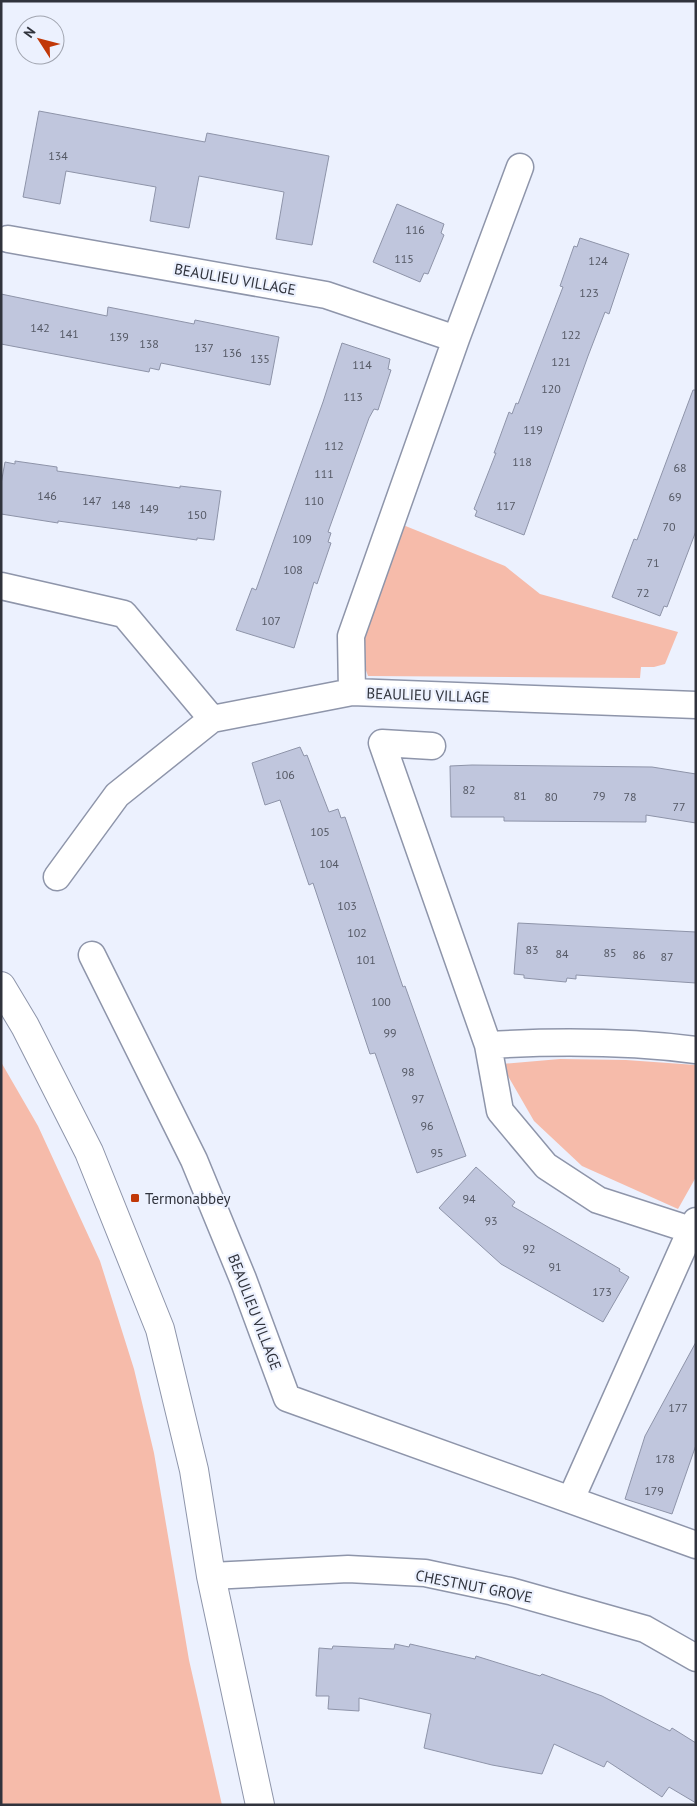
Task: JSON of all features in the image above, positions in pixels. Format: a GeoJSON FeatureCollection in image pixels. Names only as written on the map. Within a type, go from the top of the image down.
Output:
{"type":"FeatureCollection","features":[{"type":"Feature","properties":{"kind":"street","name":"BEAULIEU VILLAGE"},"geometry":{"type":"LineString","coordinates":[[520,167],[456,339],[351,636],[352,692],[696,705]]}},
{"type":"Feature","properties":{"kind":"street","name":"BEAULIEU VILLAGE"},"geometry":{"type":"LineString","coordinates":[[8,238],[326,295],[456,339]]}},
{"type":"Feature","properties":{"kind":"street"},"geometry":{"type":"LineString","coordinates":[[1,586],[124,614],[212,719]]}},
{"type":"Feature","properties":{"kind":"street"},"geometry":{"type":"LineString","coordinates":[[57,877],[117,795],[212,719],[352,692]]}},
{"type":"Feature","properties":{"kind":"street"},"geometry":{"type":"LineString","coordinates":[[432,746],[382,743],[488,1045],[500,1110],[546,1166],[598,1200],[693,1226],[571,1499]]}},
{"type":"Feature","properties":{"kind":"street","name":"BEAULIEU VILLAGE"},"geometry":{"type":"LineString","coordinates":[[92,955],[194,1160],[243,1279],[286,1398],[696,1545]]}},
{"type":"Feature","properties":{"kind":"street"},"geometry":{"type":"LineString","coordinates":[[1,986],[25,1026],[90,1152],[160,1329],[194,1470],[211,1576],[260,1805]]}},
{"type":"Feature","properties":{"kind":"street"},"geometry":{"type":"LineString","coordinates":[[488,1045],[562,1041],[643,1043],[696,1050]]}},
{"type":"Feature","properties":{"kind":"street","name":"CHESTNUT GROVE"},"geometry":{"type":"LineString","coordinates":[[211,1576],[348,1569],[425,1573],[510,1591],[645,1628],[696,1658]]}},
{"type":"Feature","properties":{"kind":"shaded area"},"geometry":{"type":"Polygon","coordinates":[[[403,525],[505,566],[540,594],[678,632],[665,664],[654,667],[641,667],[640,678],[368,676],[358,648],[403,525]]]}},
{"type":"Feature","properties":{"kind":"shaded area"},"geometry":{"type":"Polygon","coordinates":[[[560,1059],[626,1060],[696,1065],[696,1177],[678,1209],[582,1166],[534,1121],[501,1064],[560,1059]]]}},
{"type":"Feature","properties":{"kind":"shaded area"},"geometry":{"type":"Polygon","coordinates":[[[1,1062],[38,1126],[100,1261],[134,1369],[154,1453],[189,1660],[222,1805],[1,1805],[1,1062]]]}},
{"type":"Feature","properties":{"kind":"building"},"geometry":{"type":"Polygon","coordinates":[[[39,111],[205,142],[207,133],[329,156],[312,245],[276,239],[284,192],[199,176],[189,228],[150,221],[156,187],[66,171],[60,204],[23,197],[39,111]]]}},
{"type":"Feature","properties":{"kind":"building"},"geometry":{"type":"Polygon","coordinates":[[[397,204],[444,224],[441,233],[444,235],[428,274],[424,273],[420,282],[373,262],[397,204]]]}},
{"type":"Feature","properties":{"kind":"building"},"geometry":{"type":"Polygon","coordinates":[[[580,238],[629,254],[609,314],[605,312],[588,356],[524,535],[475,516],[477,511],[474,509],[496,453],[494,453],[509,412],[512,414],[516,403],[518,404],[563,287],[560,286],[574,246],[577,247],[580,238]]]}},
{"type":"Feature","properties":{"kind":"building"},"geometry":{"type":"Polygon","coordinates":[[[1,294],[107,316],[108,307],[194,324],[195,320],[279,337],[270,385],[161,363],[159,370],[150,368],[149,372],[1,344],[1,294]]]}},
{"type":"Feature","properties":{"kind":"building"},"geometry":{"type":"Polygon","coordinates":[[[342,343],[390,359],[388,369],[391,370],[378,410],[374,409],[369,418],[328,532],[331,533],[328,542],[331,543],[317,584],[314,582],[294,648],[236,630],[252,588],[256,590],[342,343]]]}},
{"type":"Feature","properties":{"kind":"building"},"geometry":{"type":"Polygon","coordinates":[[[693,390],[696,390],[696,531],[667,607],[664,606],[660,616],[612,597],[634,539],[637,540],[693,390]]]}},
{"type":"Feature","properties":{"kind":"building"},"geometry":{"type":"Polygon","coordinates":[[[15,461],[57,467],[57,471],[180,488],[180,486],[221,491],[214,540],[197,538],[197,540],[1,514],[1,484],[5,462],[15,464],[15,461]]]}},
{"type":"Feature","properties":{"kind":"building"},"geometry":{"type":"Polygon","coordinates":[[[300,747],[304,756],[307,755],[329,812],[338,809],[341,818],[345,817],[403,987],[405,986],[466,1156],[417,1173],[375,1053],[370,1054],[313,883],[309,885],[280,800],[265,805],[252,763],[300,747]]]}},
{"type":"Feature","properties":{"kind":"building"},"geometry":{"type":"Polygon","coordinates":[[[450,766],[652,767],[696,774],[696,823],[646,815],[646,822],[504,821],[504,817],[451,817],[450,766]]]}},
{"type":"Feature","properties":{"kind":"building"},"geometry":{"type":"Polygon","coordinates":[[[518,923],[696,932],[696,983],[576,975],[576,979],[567,978],[566,982],[524,978],[524,975],[514,974],[518,923]]]}},
{"type":"Feature","properties":{"kind":"building"},"geometry":{"type":"Polygon","coordinates":[[[476,1167],[515,1202],[512,1206],[620,1269],[619,1271],[629,1277],[603,1322],[501,1264],[439,1208],[476,1167]]]}},
{"type":"Feature","properties":{"kind":"building"},"geometry":{"type":"Polygon","coordinates":[[[696,1342],[696,1445],[672,1514],[625,1499],[645,1436],[696,1342]]]}},
{"type":"Feature","properties":{"kind":"building"},"geometry":{"type":"Polygon","coordinates":[[[395,1644],[409,1647],[410,1644],[475,1659],[476,1656],[540,1676],[542,1674],[602,1696],[670,1731],[672,1728],[696,1743],[696,1803],[669,1787],[662,1797],[607,1761],[604,1767],[554,1744],[542,1774],[492,1765],[424,1748],[431,1714],[359,1698],[359,1711],[328,1709],[329,1696],[316,1696],[319,1648],[332,1649],[333,1646],[394,1649],[395,1644]]]}},
{"type":"Feature","properties":{"kind":"place","name":"Termonabbey"},"geometry":{"type":"Point","coordinates":[135,1198]}}]}
